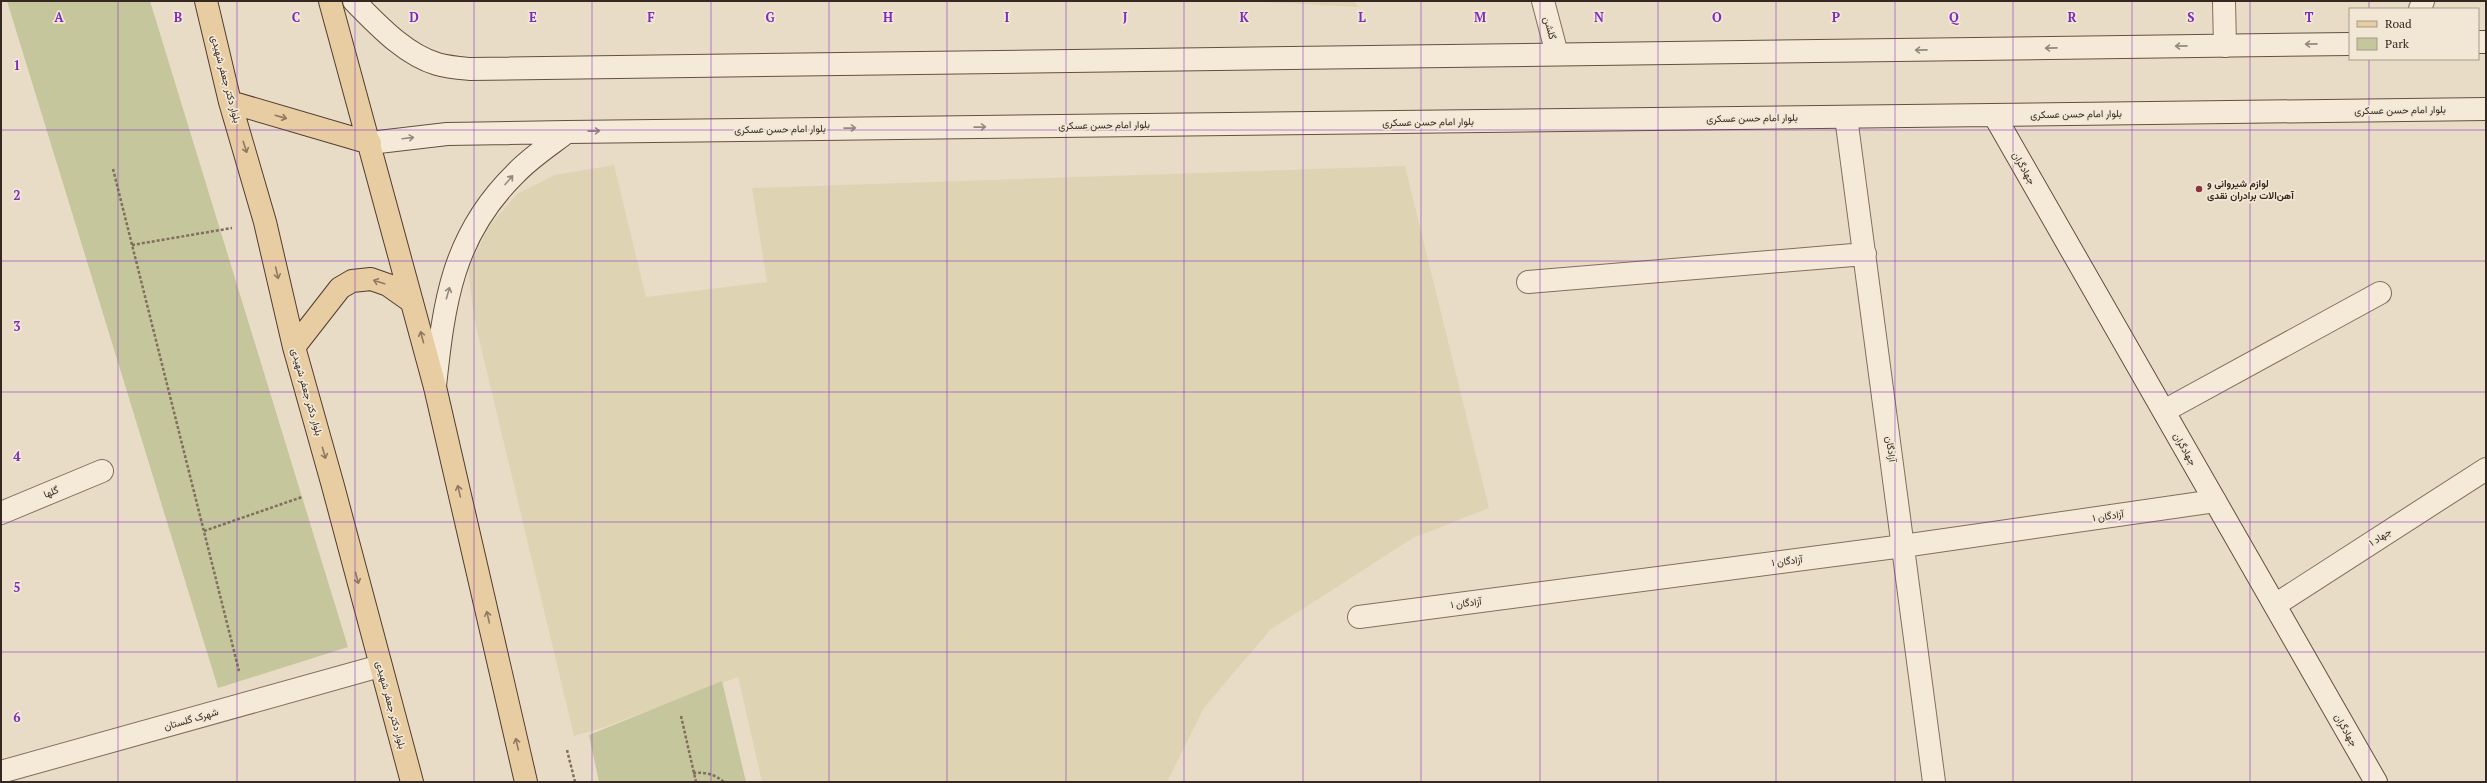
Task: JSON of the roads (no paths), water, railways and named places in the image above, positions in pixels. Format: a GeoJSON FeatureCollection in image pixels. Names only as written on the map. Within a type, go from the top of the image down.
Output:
{"type":"FeatureCollection","features":[{"type":"Feature","properties":{"kind":"main road","name":"بلوار دکتر جعفر شهیدی"},"geometry":{"type":"LineString","coordinates":[[206,1],[230,102],[265,222],[294,347],[334,486],[380,666],[412,782]]}},
{"type":"Feature","properties":{"kind":"main road"},"geometry":{"type":"LineString","coordinates":[[330,1],[370,143],[435,387],[526,782]]}},
{"type":"Feature","properties":{"kind":"main road"},"geometry":{"type":"LineString","coordinates":[[354,1],[414,53],[436,64],[470,69],[2349,44]]}},
{"type":"Feature","properties":{"kind":"main road","name":"گلشن"},"geometry":{"type":"LineString","coordinates":[[1543,1],[1557,54]]}},
{"type":"Feature","properties":{"kind":"main road"},"geometry":{"type":"LineString","coordinates":[[2224,1],[2225,46]]}},
{"type":"Feature","properties":{"kind":"main road"},"geometry":{"type":"LineString","coordinates":[[230,102],[370,143]]}},
{"type":"Feature","properties":{"kind":"main road","name":"بلوار امام حسن عسکری"},"geometry":{"type":"LineString","coordinates":[[370,143],[448,134],[567,132],[2486,109]]}},
{"type":"Feature","properties":{"kind":"main road","name":"جهادگران"},"geometry":{"type":"LineString","coordinates":[[1994,115],[2376,782]]}},
{"type":"Feature","properties":{"kind":"main road","name":"آزادگان"},"geometry":{"type":"LineString","coordinates":[[1846,117],[1934,782]]}},
{"type":"Feature","properties":{"kind":"main road"},"geometry":{"type":"LineString","coordinates":[[435,387],[446,300],[458,258],[471,231],[490,202],[515,174],[567,132]]}},
{"type":"Feature","properties":{"kind":"main road"},"geometry":{"type":"LineString","coordinates":[[1528,282],[1865,254]]}},
{"type":"Feature","properties":{"kind":"main road"},"geometry":{"type":"LineString","coordinates":[[294,347],[340,288],[352,281],[371,279],[388,285],[412,302]]}},
{"type":"Feature","properties":{"kind":"main road"},"geometry":{"type":"LineString","coordinates":[[2164,411],[2380,294]]}},
{"type":"Feature","properties":{"kind":"main road","name":"جهاد ۱"},"geometry":{"type":"LineString","coordinates":[[2275,605],[2486,469]]}},
{"type":"Feature","properties":{"kind":"main road","name":"گلها"},"geometry":{"type":"LineString","coordinates":[[1,513],[102,471]]}},
{"type":"Feature","properties":{"kind":"main road","name":"آزادگان ۱"},"geometry":{"type":"LineString","coordinates":[[1359,617],[1903,546],[2215,501]]}},
{"type":"Feature","properties":{"kind":"main road","name":"شهرک گلستان"},"geometry":{"type":"LineString","coordinates":[[1,772],[380,666]]}},
{"type":"Feature","properties":{"kind":"place","name":"لوازم شیروانی و آهن‌الات برادران نقدی"},"geometry":{"type":"Point","coordinates":[2199,189]}}]}
